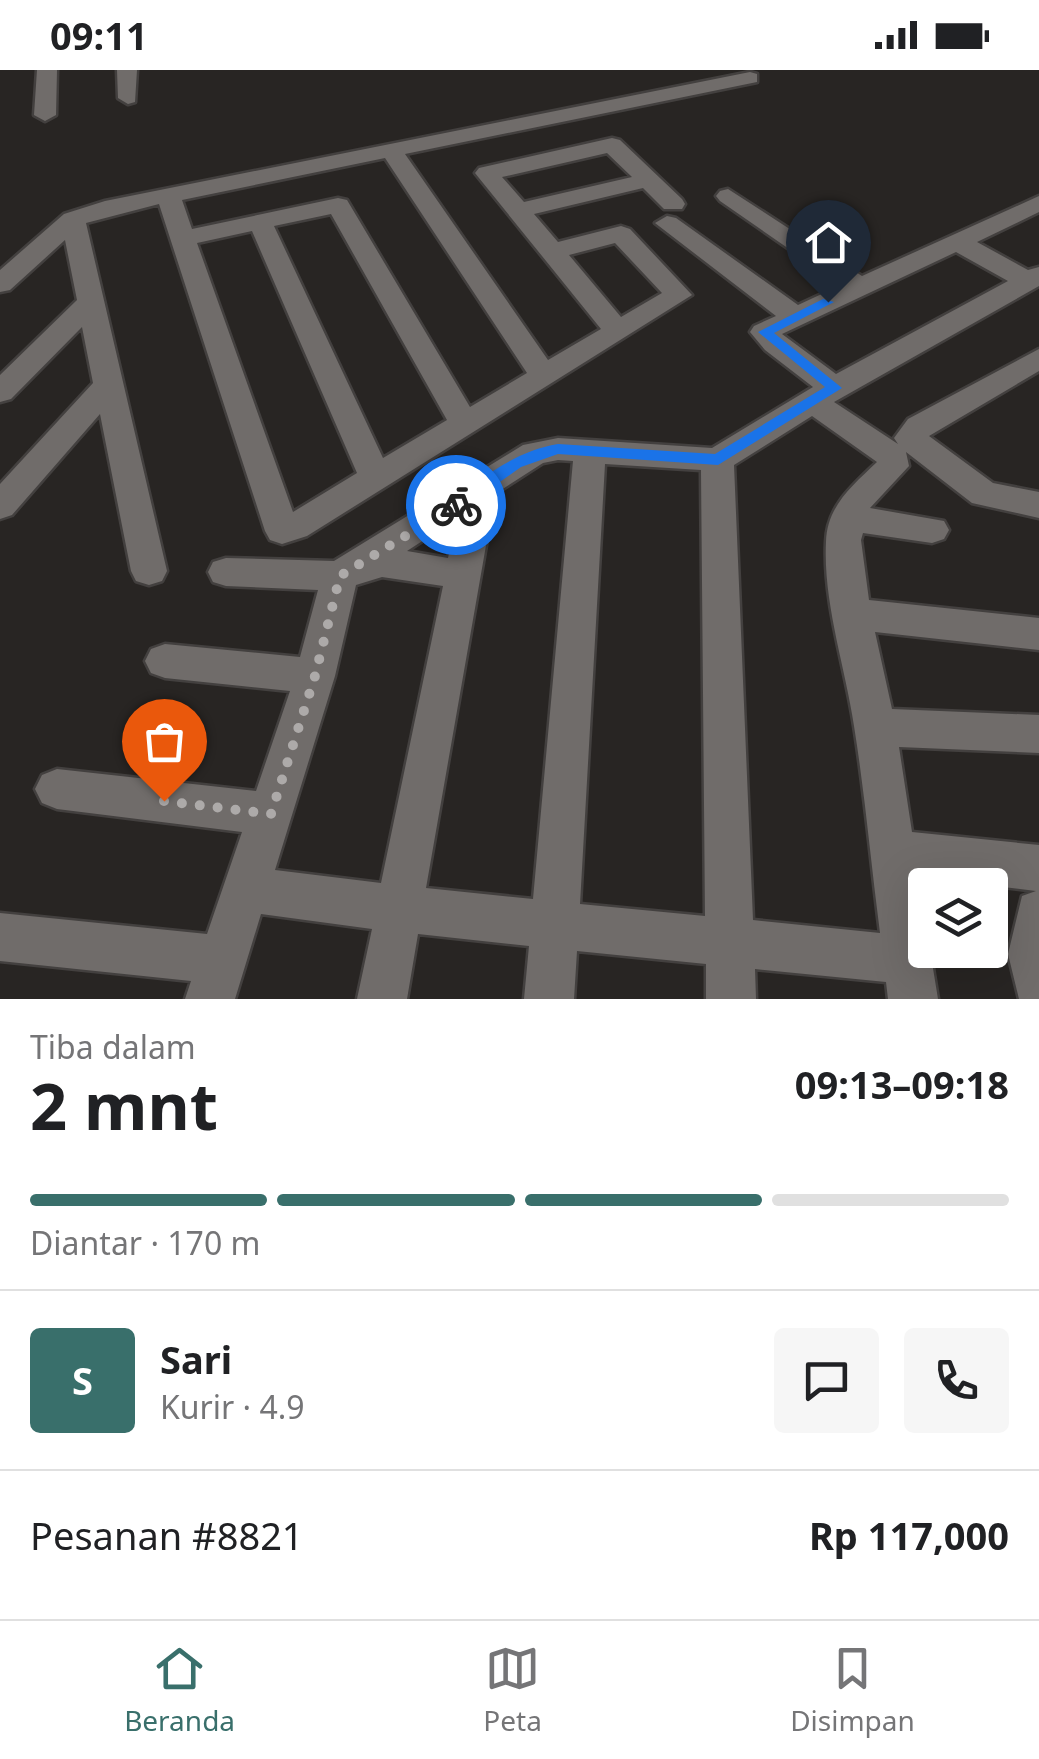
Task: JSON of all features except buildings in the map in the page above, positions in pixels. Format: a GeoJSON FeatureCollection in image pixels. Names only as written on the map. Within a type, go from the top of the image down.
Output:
{"type":"FeatureCollection","features":[{"type":"Feature","properties":{"kind":"street"},"geometry":{"type":"LineString","coordinates":[[45,115],[47,70]]}},
{"type":"Feature","properties":{"kind":"street"},"geometry":{"type":"LineString","coordinates":[[127,70],[128,98]]}},
{"type":"Feature","properties":{"kind":"street"},"geometry":{"type":"LineString","coordinates":[[0,284],[73,219],[104,208],[750,78]]}},
{"type":"Feature","properties":{"kind":"street"},"geometry":{"type":"LineString","coordinates":[[618,332],[487,173],[612,145],[648,180],[670,214],[796,317]]}},
{"type":"Feature","properties":{"kind":"street"},"geometry":{"type":"LineString","coordinates":[[391,150],[544,376]]}},
{"type":"Feature","properties":{"kind":"street"},"geometry":{"type":"LineString","coordinates":[[518,211],[648,180]]}},
{"type":"Feature","properties":{"kind":"street"},"geometry":{"type":"LineString","coordinates":[[168,195],[278,528],[288,530],[678,295],[621,234],[552,252]]}},
{"type":"Feature","properties":{"kind":"street"},"geometry":{"type":"LineString","coordinates":[[728,196],[860,286]]}},
{"type":"Feature","properties":{"kind":"street"},"geometry":{"type":"LineString","coordinates":[[246,888],[400,910],[730,941],[910,980],[843,540],[847,518],[868,485],[893,466],[893,457],[766,338],[768,330],[1039,202]]}},
{"type":"Feature","properties":{"kind":"street"},"geometry":{"type":"LineString","coordinates":[[183,239],[338,205],[466,424]]}},
{"type":"Feature","properties":{"kind":"street"},"geometry":{"type":"LineString","coordinates":[[73,219],[149,571]]}},
{"type":"Feature","properties":{"kind":"street"},"geometry":{"type":"LineString","coordinates":[[260,222],[376,478]]}},
{"type":"Feature","properties":{"kind":"street"},"geometry":{"type":"LineString","coordinates":[[956,242],[1033,278]]}},
{"type":"Feature","properties":{"kind":"street"},"geometry":{"type":"LineString","coordinates":[[0,937],[216,979],[315,676],[340,576],[534,453],[558,449],[718,460],[824,395],[1033,278]]}},
{"type":"Feature","properties":{"kind":"street"},"geometry":{"type":"LineString","coordinates":[[0,392],[91,302]]}},
{"type":"Feature","properties":{"kind":"street"},"geometry":{"type":"LineString","coordinates":[[1034,500],[984,494],[910,438],[919,427],[1039,358]]}},
{"type":"Feature","properties":{"kind":"street"},"geometry":{"type":"LineString","coordinates":[[0,506],[109,384]]}},
{"type":"Feature","properties":{"kind":"street"},"geometry":{"type":"LineString","coordinates":[[548,999],[590,452]]}},
{"type":"Feature","properties":{"kind":"street"},"geometry":{"type":"LineString","coordinates":[[718,460],[731,999]]}},
{"type":"Feature","properties":{"kind":"street"},"geometry":{"type":"LineString","coordinates":[[382,999],[479,491]]}},
{"type":"Feature","properties":{"kind":"street"},"geometry":{"type":"LineString","coordinates":[[847,518],[932,530]]}},
{"type":"Feature","properties":{"kind":"street"},"geometry":{"type":"LineString","coordinates":[[226,572],[340,576],[382,563],[462,575]]}},
{"type":"Feature","properties":{"kind":"street"},"geometry":{"type":"LineString","coordinates":[[852,614],[1039,634]]}},
{"type":"Feature","properties":{"kind":"street"},"geometry":{"type":"LineString","coordinates":[[165,662],[315,676]]}},
{"type":"Feature","properties":{"kind":"street"},"geometry":{"type":"LineString","coordinates":[[874,727],[1039,734]]}},
{"type":"Feature","properties":{"kind":"street"},"geometry":{"type":"LineString","coordinates":[[57,789],[271,814]]}},
{"type":"Feature","properties":{"kind":"street"},"geometry":{"type":"LineString","coordinates":[[893,852],[1039,868]]}},
{"type":"Feature","properties":{"kind":"street"},"geometry":{"type":"LineString","coordinates":[[1039,913],[1032,954],[1039,988]]}},
{"type":"Feature","properties":{"kind":"way so far"},"geometry":{"type":"LineString","coordinates":[[164,801],[271,814],[315,676],[340,576],[456,505]]}},
{"type":"Feature","properties":{"kind":"route"},"geometry":{"type":"LineString","coordinates":[[456,505],[534,453],[558,449],[718,460],[834,388],[766,338],[764,332],[828,302]]}}]}
